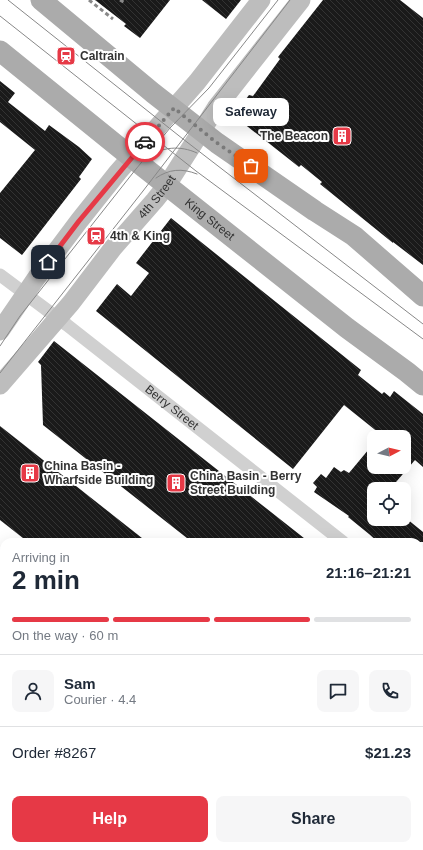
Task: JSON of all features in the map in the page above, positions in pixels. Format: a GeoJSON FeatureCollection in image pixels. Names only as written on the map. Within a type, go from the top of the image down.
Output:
{"type":"FeatureCollection","features":[{"type":"Feature","properties":{"kind":"main road"},"geometry":{"type":"LineString","coordinates":[[41,0],[202,131],[315,211],[354,236],[423,296]]}},
{"type":"Feature","properties":{"kind":"main road"},"geometry":{"type":"LineString","coordinates":[[0,331],[37,277],[79,221],[131,157],[197,82],[261,0]]}},
{"type":"Feature","properties":{"kind":"main road","name":"4th Street"},"geometry":{"type":"LineString","coordinates":[[0,385],[71,303],[113,248],[166,185],[216,108],[301,0]]}},
{"type":"Feature","properties":{"kind":"main road","name":"King Street"},"geometry":{"type":"LineString","coordinates":[[0,51],[166,185],[341,323],[423,385]]}},
{"type":"Feature","properties":{"kind":"street","name":"Berry Street"},"geometry":{"type":"LineString","coordinates":[[0,275],[58,318],[338,538]]}},
{"type":"Feature","properties":{"kind":"building"},"geometry":{"type":"Polygon","coordinates":[[[95,0],[170,0],[140,38],[124,26],[126,24],[95,0]]]}},
{"type":"Feature","properties":{"kind":"building"},"geometry":{"type":"Polygon","coordinates":[[[202,0],[241,0],[226,19],[202,0]]]}},
{"type":"Feature","properties":{"kind":"building","name":"The Beacon"},"geometry":{"type":"Polygon","coordinates":[[[323,0],[400,0],[423,18],[423,265],[393,243],[320,184],[322,182],[301,165],[299,167],[238,119],[240,117],[236,114],[249,95],[253,96],[280,59],[278,57],[323,0]]]}},
{"type":"Feature","properties":{"kind":"building"},"geometry":{"type":"Polygon","coordinates":[[[0,81],[15,93],[8,102],[45,131],[49,125],[79,147],[92,159],[79,177],[81,179],[22,255],[0,238],[0,193],[35,150],[0,122],[0,81]]]}},
{"type":"Feature","properties":{"kind":"building"},"geometry":{"type":"Polygon","coordinates":[[[171,218],[361,370],[358,375],[382,394],[384,392],[390,397],[394,391],[423,414],[423,467],[415,460],[411,465],[411,430],[375,430],[344,405],[293,469],[96,311],[117,284],[131,296],[149,273],[136,263],[171,218]]]}},
{"type":"Feature","properties":{"kind":"building","name":"China Basin - Berry Street Building"},"geometry":{"type":"Polygon","coordinates":[[[54,341],[304,538],[187,538],[43,425],[41,365],[38,362],[54,341]]]}},
{"type":"Feature","properties":{"kind":"building","name":"China Basin - Wharfside Building"},"geometry":{"type":"Polygon","coordinates":[[[0,426],[142,538],[23,538],[0,520],[0,426]]]}},
{"type":"Feature","properties":{"kind":"building"},"geometry":{"type":"Polygon","coordinates":[[[367,451],[367,474],[403,474],[396,482],[367,482],[367,526],[411,526],[411,522],[423,532],[423,538],[374,538],[348,517],[349,516],[314,492],[317,487],[313,483],[321,474],[326,478],[334,467],[341,472],[344,470],[349,473],[367,451]]]}},
{"type":"Feature","properties":{"kind":"tram line"},"geometry":{"type":"LineString","coordinates":[[8,0],[183,139],[423,324]]}},
{"type":"Feature","properties":{"kind":"tram line"},"geometry":{"type":"LineString","coordinates":[[0,346],[20,316],[136,169],[170,128],[209,88],[278,0]]}},
{"type":"Feature","properties":{"kind":"tram line"},"geometry":{"type":"LineString","coordinates":[[0,373],[290,0]]}},
{"type":"Feature","properties":{"kind":"tram line"},"geometry":{"type":"LineString","coordinates":[[0,16],[196,171],[423,339]]}},
{"type":"Feature","properties":{"kind":"tram line"},"geometry":{"type":"LineString","coordinates":[[147,157],[159,151],[171,148],[191,150],[197,153]]}},
{"type":"Feature","properties":{"kind":"tram line"},"geometry":{"type":"LineString","coordinates":[[156,178],[176,170],[197,174]]}},
{"type":"Feature","properties":{"kind":"railway"},"geometry":{"type":"LineString","coordinates":[[89,0],[113,19]]}},
{"type":"Feature","properties":{"kind":"railway"},"geometry":{"type":"LineString","coordinates":[[120,0],[125,3]]}},
{"type":"Feature","properties":{"kind":"way so far"},"geometry":{"type":"LineString","coordinates":[[145,142],[174,108],[217,143],[251,166]]}},
{"type":"Feature","properties":{"kind":"place","name":"Caltrain"},"geometry":{"type":"Point","coordinates":[66,56]}},
{"type":"Feature","properties":{"kind":"place","name":"The Beacon"},"geometry":{"type":"Point","coordinates":[342,136]}},
{"type":"Feature","properties":{"kind":"place","name":"Safeway"},"geometry":{"type":"Point","coordinates":[251,166]}},
{"type":"Feature","properties":{"kind":"place","name":"4th & King"},"geometry":{"type":"Point","coordinates":[96,236]}},
{"type":"Feature","properties":{"kind":"place","name":"China Basin - Wharfside Building"},"geometry":{"type":"Point","coordinates":[30,473]}},
{"type":"Feature","properties":{"kind":"place","name":"China Basin - Berry Street Building"},"geometry":{"type":"Point","coordinates":[176,483]}},
{"type":"Feature","properties":{"kind":"route"},"geometry":{"type":"LineString","coordinates":[[48,262],[118,172],[145,142]]}}]}
